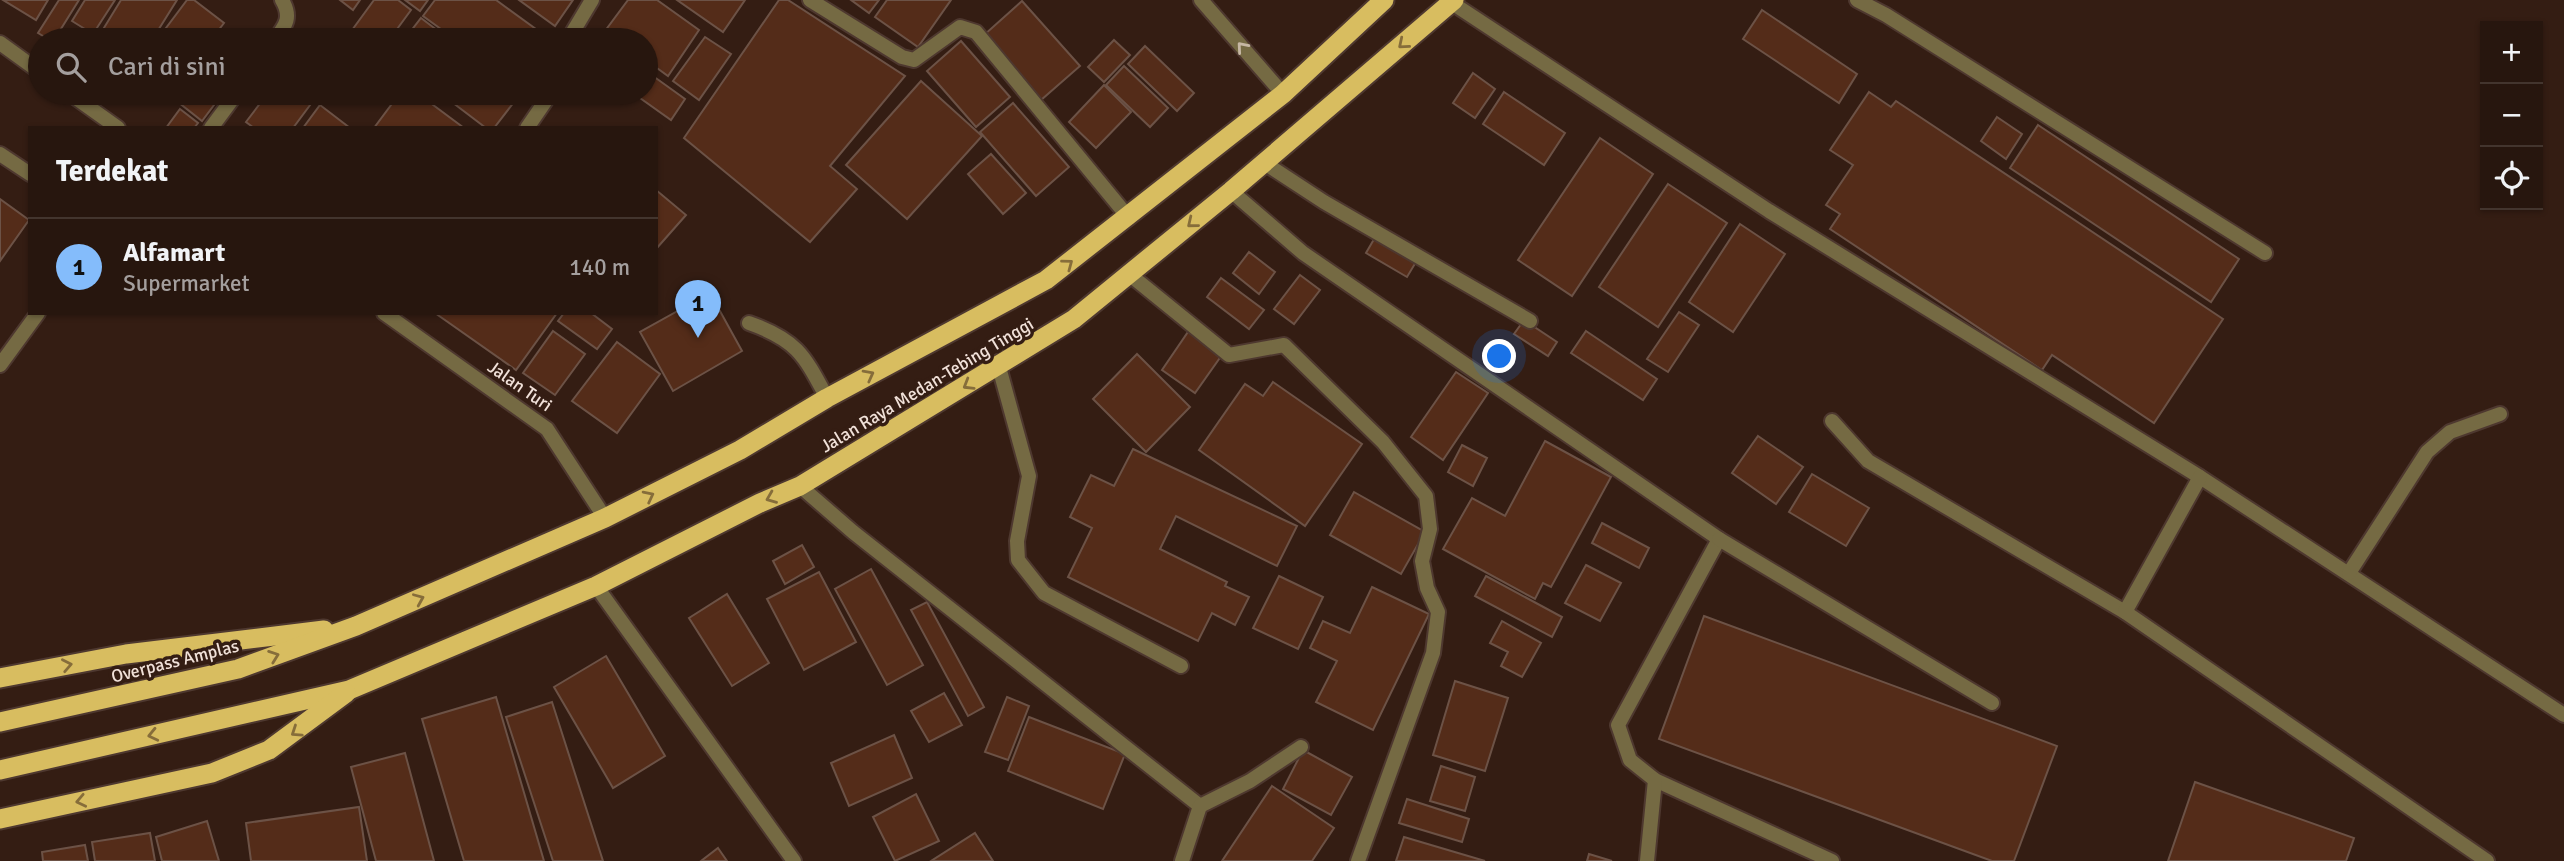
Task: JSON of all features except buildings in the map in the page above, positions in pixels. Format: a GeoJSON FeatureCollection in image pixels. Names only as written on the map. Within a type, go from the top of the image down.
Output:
{"type":"FeatureCollection","features":[{"type":"Feature","properties":{"kind":"highway","name":"Jalan Raya Medan-Tebing Tinggi"},"geometry":{"type":"LineString","coordinates":[[356,626],[606,518],[740,450],[827,398],[1046,280],[1129,218],[1283,94],[1384,0]]}},
{"type":"Feature","properties":{"kind":"highway","name":"Jalan Raya Medan-Tebing Tinggi"},"geometry":{"type":"LineString","coordinates":[[349,690],[596,586],[760,503],[800,486],[999,367],[1074,319],[1231,191],[1453,1]]}},
{"type":"Feature","properties":{"kind":"highway","name":"Overpass Amplas"},"geometry":{"type":"LineString","coordinates":[[0,722],[209,677],[356,626]]}},
{"type":"Feature","properties":{"kind":"highway"},"geometry":{"type":"LineString","coordinates":[[0,678],[126,654],[356,626]]}},
{"type":"Feature","properties":{"kind":"highway"},"geometry":{"type":"LineString","coordinates":[[0,770],[349,690]]}},
{"type":"Feature","properties":{"kind":"highway"},"geometry":{"type":"LineString","coordinates":[[0,819],[212,773],[270,750],[314,720],[349,690]]}},
{"type":"Feature","properties":{"kind":"street"},"geometry":{"type":"LineString","coordinates":[[282,0],[288,13],[284,28]]}},
{"type":"Feature","properties":{"kind":"street"},"geometry":{"type":"LineString","coordinates":[[575,28],[592,0]]}},
{"type":"Feature","properties":{"kind":"street"},"geometry":{"type":"LineString","coordinates":[[810,0],[902,57],[914,61],[960,27],[976,32],[1129,218]]}},
{"type":"Feature","properties":{"kind":"street"},"geometry":{"type":"LineString","coordinates":[[1200,0],[1283,94]]}},
{"type":"Feature","properties":{"kind":"street"},"geometry":{"type":"LineString","coordinates":[[1857,0],[1898,22],[2265,253]]}},
{"type":"Feature","properties":{"kind":"street"},"geometry":{"type":"LineString","coordinates":[[1453,1],[1769,211],[2200,478],[2564,715]]}},
{"type":"Feature","properties":{"kind":"street"},"geometry":{"type":"LineString","coordinates":[[0,43],[28,63]]}},
{"type":"Feature","properties":{"kind":"street"},"geometry":{"type":"LineString","coordinates":[[86,105],[115,126]]}},
{"type":"Feature","properties":{"kind":"street"},"geometry":{"type":"LineString","coordinates":[[212,126],[228,105]]}},
{"type":"Feature","properties":{"kind":"street"},"geometry":{"type":"LineString","coordinates":[[528,126],[543,105]]}},
{"type":"Feature","properties":{"kind":"street"},"geometry":{"type":"LineString","coordinates":[[0,153],[28,173]]}},
{"type":"Feature","properties":{"kind":"street"},"geometry":{"type":"LineString","coordinates":[[1263,162],[1324,202],[1530,321]]}},
{"type":"Feature","properties":{"kind":"street"},"geometry":{"type":"LineString","coordinates":[[1231,191],[1303,253],[1719,539],[1992,703]]}},
{"type":"Feature","properties":{"kind":"street"},"geometry":{"type":"LineString","coordinates":[[1129,274],[1229,355],[1284,345],[1383,442],[1426,496],[1430,529],[1422,561],[1427,588],[1438,612],[1433,653],[1358,861]]}},
{"type":"Feature","properties":{"kind":"street"},"geometry":{"type":"LineString","coordinates":[[0,365],[37,315]]}},
{"type":"Feature","properties":{"kind":"street","name":"Jalan Turi"},"geometry":{"type":"LineString","coordinates":[[394,316],[547,429],[606,518]]}},
{"type":"Feature","properties":{"kind":"street"},"geometry":{"type":"LineString","coordinates":[[748,323],[767,330],[801,351],[827,398]]}},
{"type":"Feature","properties":{"kind":"street"},"geometry":{"type":"LineString","coordinates":[[999,367],[1029,476],[1017,541],[1018,560],[1044,593],[1181,666]]}},
{"type":"Feature","properties":{"kind":"street"},"geometry":{"type":"LineString","coordinates":[[2349,573],[2427,452],[2450,432],[2500,414]]}},
{"type":"Feature","properties":{"kind":"street"},"geometry":{"type":"LineString","coordinates":[[1832,421],[1868,461],[2125,612],[2478,859]]}},
{"type":"Feature","properties":{"kind":"street"},"geometry":{"type":"LineString","coordinates":[[2125,612],[2200,478]]}},
{"type":"Feature","properties":{"kind":"street"},"geometry":{"type":"LineString","coordinates":[[800,486],[853,532],[1200,806]]}},
{"type":"Feature","properties":{"kind":"street"},"geometry":{"type":"LineString","coordinates":[[1719,539],[1618,725],[1630,760],[1655,780],[1832,861]]}},
{"type":"Feature","properties":{"kind":"street"},"geometry":{"type":"LineString","coordinates":[[596,586],[794,861]]}},
{"type":"Feature","properties":{"kind":"street"},"geometry":{"type":"LineString","coordinates":[[1182,861],[1200,806],[1250,781],[1301,747]]}},
{"type":"Feature","properties":{"kind":"street"},"geometry":{"type":"LineString","coordinates":[[1647,861],[1655,780]]}},
{"type":"Feature","properties":{"kind":"place","name":"Alfamart"},"geometry":{"type":"Point","coordinates":[698,338]}}]}
